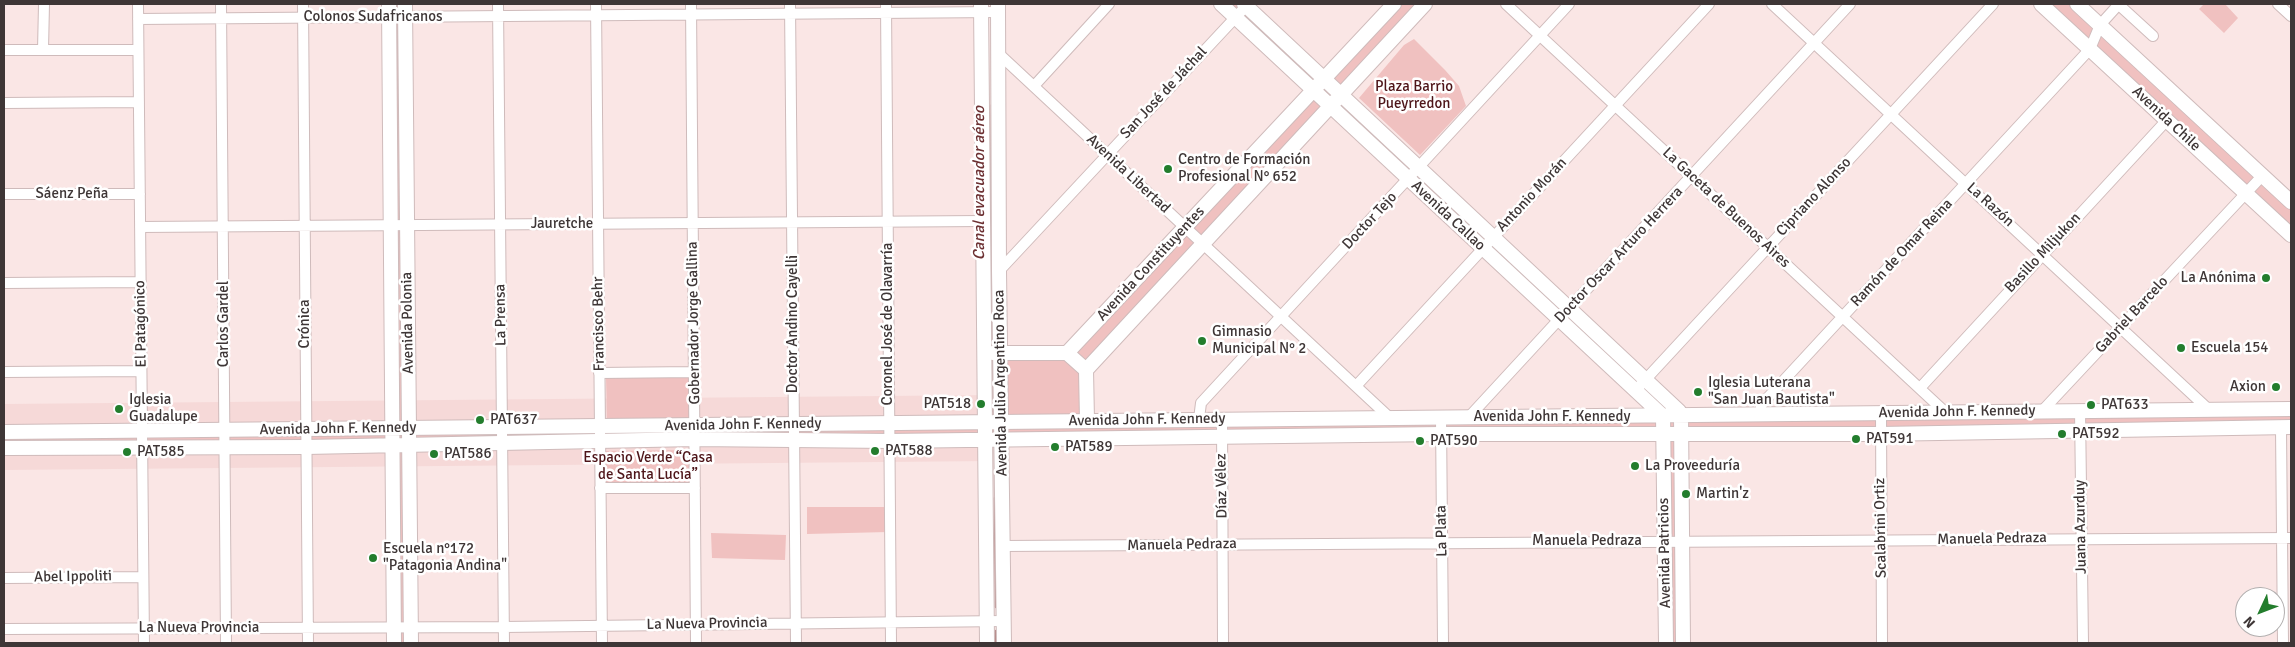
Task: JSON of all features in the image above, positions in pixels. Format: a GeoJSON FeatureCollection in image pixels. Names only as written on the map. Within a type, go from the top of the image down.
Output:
{"type":"FeatureCollection","features":[{"type":"Feature","properties":{"kind":"main road","name":"Avenida Callao"},"geometry":{"type":"LineString","coordinates":[[1221,4],[1664,416]]}},
{"type":"Feature","properties":{"kind":"main road","name":"Avenida Callao"},"geometry":{"type":"LineString","coordinates":[[1246,4],[1646,378],[1676,407],[1681,416]]}},
{"type":"Feature","properties":{"kind":"main road","name":"Avenida Constituyentes"},"geometry":{"type":"LineString","coordinates":[[1068,353],[1394,4]]}},
{"type":"Feature","properties":{"kind":"main road","name":"Avenida Constituyentes"},"geometry":{"type":"LineString","coordinates":[[1086,370],[1425,4]]}},
{"type":"Feature","properties":{"kind":"main road","name":"Avenida Chile"},"geometry":{"type":"LineString","coordinates":[[2042,4],[2291,235]]}},
{"type":"Feature","properties":{"kind":"main road","name":"Avenida Chile"},"geometry":{"type":"LineString","coordinates":[[2077,4],[2291,202]]}},
{"type":"Feature","properties":{"kind":"main road","name":"Avenida Julio Argentino Roca"},"geometry":{"type":"LineString","coordinates":[[981,8],[987,643]]}},
{"type":"Feature","properties":{"kind":"main road","name":"Avenida Julio Argentino Roca"},"geometry":{"type":"LineString","coordinates":[[998,8],[1004,643]]}},
{"type":"Feature","properties":{"kind":"main road","name":"Avenida Polonia"},"geometry":{"type":"LineString","coordinates":[[390,10],[394,643]]}},
{"type":"Feature","properties":{"kind":"main road","name":"Avenida Polonia"},"geometry":{"type":"LineString","coordinates":[[405,10],[411,643]]}},
{"type":"Feature","properties":{"kind":"main road"},"geometry":{"type":"LineString","coordinates":[[984,352],[1068,353],[1086,370],[1087,420],[1071,437]]}},
{"type":"Feature","properties":{"kind":"main road"},"geometry":{"type":"LineString","coordinates":[[1086,386],[1097,407],[1115,419]]}},
{"type":"Feature","properties":{"kind":"main road","name":"Avenida John F. Kennedy"},"geometry":{"type":"LineString","coordinates":[[4,432],[306,428],[393,429],[502,426],[1002,423],[1115,419],[1881,414],[2207,408],[2291,409]]}},
{"type":"Feature","properties":{"kind":"main road"},"geometry":{"type":"LineString","coordinates":[[1664,416],[1664,433]]}},
{"type":"Feature","properties":{"kind":"main road"},"geometry":{"type":"LineString","coordinates":[[1681,416],[1682,433]]}},
{"type":"Feature","properties":{"kind":"main road","name":"Avenida John F. Kennedy"},"geometry":{"type":"LineString","coordinates":[[4,448],[306,447],[695,439],[889,441],[1071,437],[1664,433],[1880,434],[2286,428]]}},
{"type":"Feature","properties":{"kind":"main road","name":"Avenida Patricios"},"geometry":{"type":"LineString","coordinates":[[1664,433],[1666,643]]}},
{"type":"Feature","properties":{"kind":"main road","name":"Avenida Patricios"},"geometry":{"type":"LineString","coordinates":[[1682,433],[1683,643]]}},
{"type":"Feature","properties":{"kind":"street"},"geometry":{"type":"LineString","coordinates":[[43,50],[44,4]]}},
{"type":"Feature","properties":{"kind":"street","name":"El Patagónico"},"geometry":{"type":"LineString","coordinates":[[138,4],[144,643]]}},
{"type":"Feature","properties":{"kind":"street","name":"Carlos Gardel"},"geometry":{"type":"LineString","coordinates":[[221,4],[226,643]]}},
{"type":"Feature","properties":{"kind":"street","name":"Crónica"},"geometry":{"type":"LineString","coordinates":[[303,4],[308,643]]}},
{"type":"Feature","properties":{"kind":"street","name":"La Prensa"},"geometry":{"type":"LineString","coordinates":[[498,4],[504,643]]}},
{"type":"Feature","properties":{"kind":"street","name":"Francisco Behr"},"geometry":{"type":"LineString","coordinates":[[596,4],[602,643]]}},
{"type":"Feature","properties":{"kind":"street","name":"Gobernador Jorge Gallina"},"geometry":{"type":"LineString","coordinates":[[691,4],[696,643]]}},
{"type":"Feature","properties":{"kind":"street"},"geometry":{"type":"LineString","coordinates":[[1034,86],[1109,4]]}},
{"type":"Feature","properties":{"kind":"street","name":"San José de Jáchal"},"geometry":{"type":"LineString","coordinates":[[999,271],[1246,4]]}},
{"type":"Feature","properties":{"kind":"street","name":"La Gaceta de Buenos Aires"},"geometry":{"type":"LineString","coordinates":[[1506,4],[1844,316],[1945,412]]}},
{"type":"Feature","properties":{"kind":"street","name":"Doctor Tejo"},"geometry":{"type":"LineString","coordinates":[[1198,419],[1201,404],[1569,4]]}},
{"type":"Feature","properties":{"kind":"street","name":"Antonio Morán"},"geometry":{"type":"LineString","coordinates":[[1356,386],[1709,4]]}},
{"type":"Feature","properties":{"kind":"street","name":"La Razón"},"geometry":{"type":"LineString","coordinates":[[1772,4],[2121,326],[2207,408]]}},
{"type":"Feature","properties":{"kind":"street","name":"Doctor Oscar Arturo Herrera"},"geometry":{"type":"LineString","coordinates":[[1468,418],[1850,4]]}},
{"type":"Feature","properties":{"kind":"street","name":"Cipriano Alonso"},"geometry":{"type":"LineString","coordinates":[[1635,391],[1994,4]]}},
{"type":"Feature","properties":{"kind":"street"},"geometry":{"type":"LineString","coordinates":[[2118,4],[2152,36]]}},
{"type":"Feature","properties":{"kind":"street","name":"Ramón de Omar Reina"},"geometry":{"type":"LineString","coordinates":[[1761,415],[1761,405],[2090,49],[2100,25],[2118,4]]}},
{"type":"Feature","properties":{"kind":"street"},"geometry":{"type":"LineString","coordinates":[[2278,4],[2291,16]]}},
{"type":"Feature","properties":{"kind":"street","name":"Coronel José de Olavarría"},"geometry":{"type":"LineString","coordinates":[[886,8],[891,643]]}},
{"type":"Feature","properties":{"kind":"street","name":"Colonos Sudafricanos"},"geometry":{"type":"LineString","coordinates":[[138,20],[303,18],[390,10],[498,16],[596,16],[691,15],[790,9],[998,8]]}},
{"type":"Feature","properties":{"kind":"street","name":"Doctor Andino Cayelli"},"geometry":{"type":"LineString","coordinates":[[790,9],[796,643]]}},
{"type":"Feature","properties":{"kind":"street"},"geometry":{"type":"LineString","coordinates":[[4,50],[138,50]]}},
{"type":"Feature","properties":{"kind":"street","name":"Avenida Libertad"},"geometry":{"type":"LineString","coordinates":[[999,54],[1390,418]]}},
{"type":"Feature","properties":{"kind":"street"},"geometry":{"type":"LineString","coordinates":[[4,103],[139,102]]}},
{"type":"Feature","properties":{"kind":"street","name":"Basillo Miljukon"},"geometry":{"type":"LineString","coordinates":[[1920,388],[2167,120]]}},
{"type":"Feature","properties":{"kind":"street","name":"Gabriel Barcelo"},"geometry":{"type":"LineString","coordinates":[[2042,410],[2263,175]]}},
{"type":"Feature","properties":{"kind":"street","name":"Sáenz Peña"},"geometry":{"type":"LineString","coordinates":[[4,194],[140,194]]}},
{"type":"Feature","properties":{"kind":"street","name":"Jauretche"},"geometry":{"type":"LineString","coordinates":[[140,227],[983,220]]}},
{"type":"Feature","properties":{"kind":"street"},"geometry":{"type":"LineString","coordinates":[[4,283],[140,282]]}},
{"type":"Feature","properties":{"kind":"street"},"geometry":{"type":"LineString","coordinates":[[4,372],[141,371]]}},
{"type":"Feature","properties":{"kind":"street"},"geometry":{"type":"LineString","coordinates":[[599,373],[694,372]]}},
{"type":"Feature","properties":{"kind":"street","name":"Juana Azurduy"},"geometry":{"type":"LineString","coordinates":[[2080,410],[2083,643]]}},
{"type":"Feature","properties":{"kind":"street","name":"Scalabrini Ortiz"},"geometry":{"type":"LineString","coordinates":[[1881,414],[1882,643]]}},
{"type":"Feature","properties":{"kind":"street","name":"La Plata"},"geometry":{"type":"LineString","coordinates":[[1440,418],[1443,643]]}},
{"type":"Feature","properties":{"kind":"street","name":"Díaz Vélez"},"geometry":{"type":"LineString","coordinates":[[1222,419],[1223,643]]}},
{"type":"Feature","properties":{"kind":"street"},"geometry":{"type":"LineString","coordinates":[[2283,643],[2287,538],[2286,428]]}},
{"type":"Feature","properties":{"kind":"street"},"geometry":{"type":"LineString","coordinates":[[600,488],[695,488]]}},
{"type":"Feature","properties":{"kind":"street","name":"Manuela Pedraza"},"geometry":{"type":"LineString","coordinates":[[1003,546],[2287,538]]}},
{"type":"Feature","properties":{"kind":"street","name":"Abel Ippoliti"},"geometry":{"type":"LineString","coordinates":[[4,578],[143,576]]}},
{"type":"Feature","properties":{"kind":"street","name":"La Nueva Provincia"},"geometry":{"type":"LineString","coordinates":[[4,629],[504,627],[1004,620]]}},
{"type":"Feature","properties":{"kind":"shaded area"},"geometry":{"type":"Polygon","coordinates":[[[994,395],[993,461],[4,470],[4,404],[994,395]]]}},
{"type":"Feature","properties":{"kind":"green space"},"geometry":{"type":"Polygon","coordinates":[[[389,4],[405,4],[409,428],[1002,423],[1001,353],[1068,353],[1314,91],[1221,4],[1244,4],[1325,79],[1394,4],[1425,4],[1341,94],[1679,411],[2291,409],[2291,427],[1682,433],[1683,643],[1666,643],[1664,433],[410,445],[411,643],[394,643],[393,445],[4,448],[4,432],[393,429],[389,4]],[[1331,106],[1086,370],[1087,419],[1663,416],[1331,106]]]}},
{"type":"Feature","properties":{"kind":"green space"},"geometry":{"type":"Polygon","coordinates":[[[2041,4],[2077,4],[2291,202],[2291,235],[2041,4]]]}},
{"type":"Feature","properties":{"kind":"green space"},"geometry":{"type":"Polygon","coordinates":[[[2204,4],[2225,4],[2238,18],[2224,33],[2199,9],[2204,4]]]}},
{"type":"Feature","properties":{"kind":"green space","name":"Plaza Barrio Pueyrredon"},"geometry":{"type":"Polygon","coordinates":[[[1414,39],[1459,86],[1466,106],[1420,155],[1359,98],[1404,45],[1414,39]]]}},
{"type":"Feature","properties":{"kind":"green space"},"geometry":{"type":"Polygon","coordinates":[[[606,378],[689,378],[690,418],[607,418],[606,378]]]}},
{"type":"Feature","properties":{"kind":"green space","name":"Espacio Verde “Casa de Santa Lucía”"},"geometry":{"type":"Polygon","coordinates":[[[690,450],[690,482],[606,482],[606,451],[690,450]]]}},
{"type":"Feature","properties":{"kind":"green space"},"geometry":{"type":"Polygon","coordinates":[[[807,507],[888,507],[888,532],[807,534],[807,507]]]}},
{"type":"Feature","properties":{"kind":"green space"},"geometry":{"type":"Polygon","coordinates":[[[711,533],[786,535],[785,560],[712,558],[711,533]]]}},
{"type":"Feature","properties":{"kind":"waterway","name":"Canal evacuador aéreo"},"geometry":{"type":"LineString","coordinates":[[991,341],[992,105]]}},
{"type":"Feature","properties":{"kind":"waterway","name":"Canal evacuador aéreo"},"geometry":{"type":"LineString","coordinates":[[993,359],[993,411]]}},
{"type":"Feature","properties":{"kind":"waterway","name":"Canal evacuador aéreo"},"geometry":{"type":"LineString","coordinates":[[995,498],[996,607]]}},
{"type":"Feature","properties":{"kind":"waterway","name":"Canal evacuador aéreo"},"geometry":{"type":"LineString","coordinates":[[996,631],[996,643]]}},
{"type":"Feature","properties":{"kind":"place","name":"Centro de Formación Profesional N° 652"},"geometry":{"type":"Point","coordinates":[1168,169]}},
{"type":"Feature","properties":{"kind":"place","name":"La Anónima"},"geometry":{"type":"Point","coordinates":[2266,278]}},
{"type":"Feature","properties":{"kind":"place","name":"Gimnasio Municipal N° 2"},"geometry":{"type":"Point","coordinates":[1202,341]}},
{"type":"Feature","properties":{"kind":"place","name":"Escuela 154"},"geometry":{"type":"Point","coordinates":[2181,348]}},
{"type":"Feature","properties":{"kind":"place","name":"Axion"},"geometry":{"type":"Point","coordinates":[2276,387]}},
{"type":"Feature","properties":{"kind":"place","name":"Iglesia Luterana \"San Juan Bautista\""},"geometry":{"type":"Point","coordinates":[1698,392]}},
{"type":"Feature","properties":{"kind":"place","name":"PAT518"},"geometry":{"type":"Point","coordinates":[981,404]}},
{"type":"Feature","properties":{"kind":"place","name":"PAT633"},"geometry":{"type":"Point","coordinates":[2091,405]}},
{"type":"Feature","properties":{"kind":"place","name":"Iglesia Guadalupe"},"geometry":{"type":"Point","coordinates":[119,409]}},
{"type":"Feature","properties":{"kind":"place","name":"PAT637"},"geometry":{"type":"Point","coordinates":[480,420]}},
{"type":"Feature","properties":{"kind":"place","name":"PAT592"},"geometry":{"type":"Point","coordinates":[2062,434]}},
{"type":"Feature","properties":{"kind":"place","name":"PAT591"},"geometry":{"type":"Point","coordinates":[1856,439]}},
{"type":"Feature","properties":{"kind":"place","name":"PAT590"},"geometry":{"type":"Point","coordinates":[1420,441]}},
{"type":"Feature","properties":{"kind":"place","name":"PAT589"},"geometry":{"type":"Point","coordinates":[1055,447]}},
{"type":"Feature","properties":{"kind":"place","name":"PAT588"},"geometry":{"type":"Point","coordinates":[875,451]}},
{"type":"Feature","properties":{"kind":"place","name":"PAT585"},"geometry":{"type":"Point","coordinates":[127,452]}},
{"type":"Feature","properties":{"kind":"place","name":"PAT586"},"geometry":{"type":"Point","coordinates":[434,454]}},
{"type":"Feature","properties":{"kind":"place","name":"La Proveeduría"},"geometry":{"type":"Point","coordinates":[1635,466]}},
{"type":"Feature","properties":{"kind":"place","name":"Martin'z"},"geometry":{"type":"Point","coordinates":[1686,494]}},
{"type":"Feature","properties":{"kind":"place","name":"Escuela n°172 \"Patagonia Andina\""},"geometry":{"type":"Point","coordinates":[373,558]}}]}
